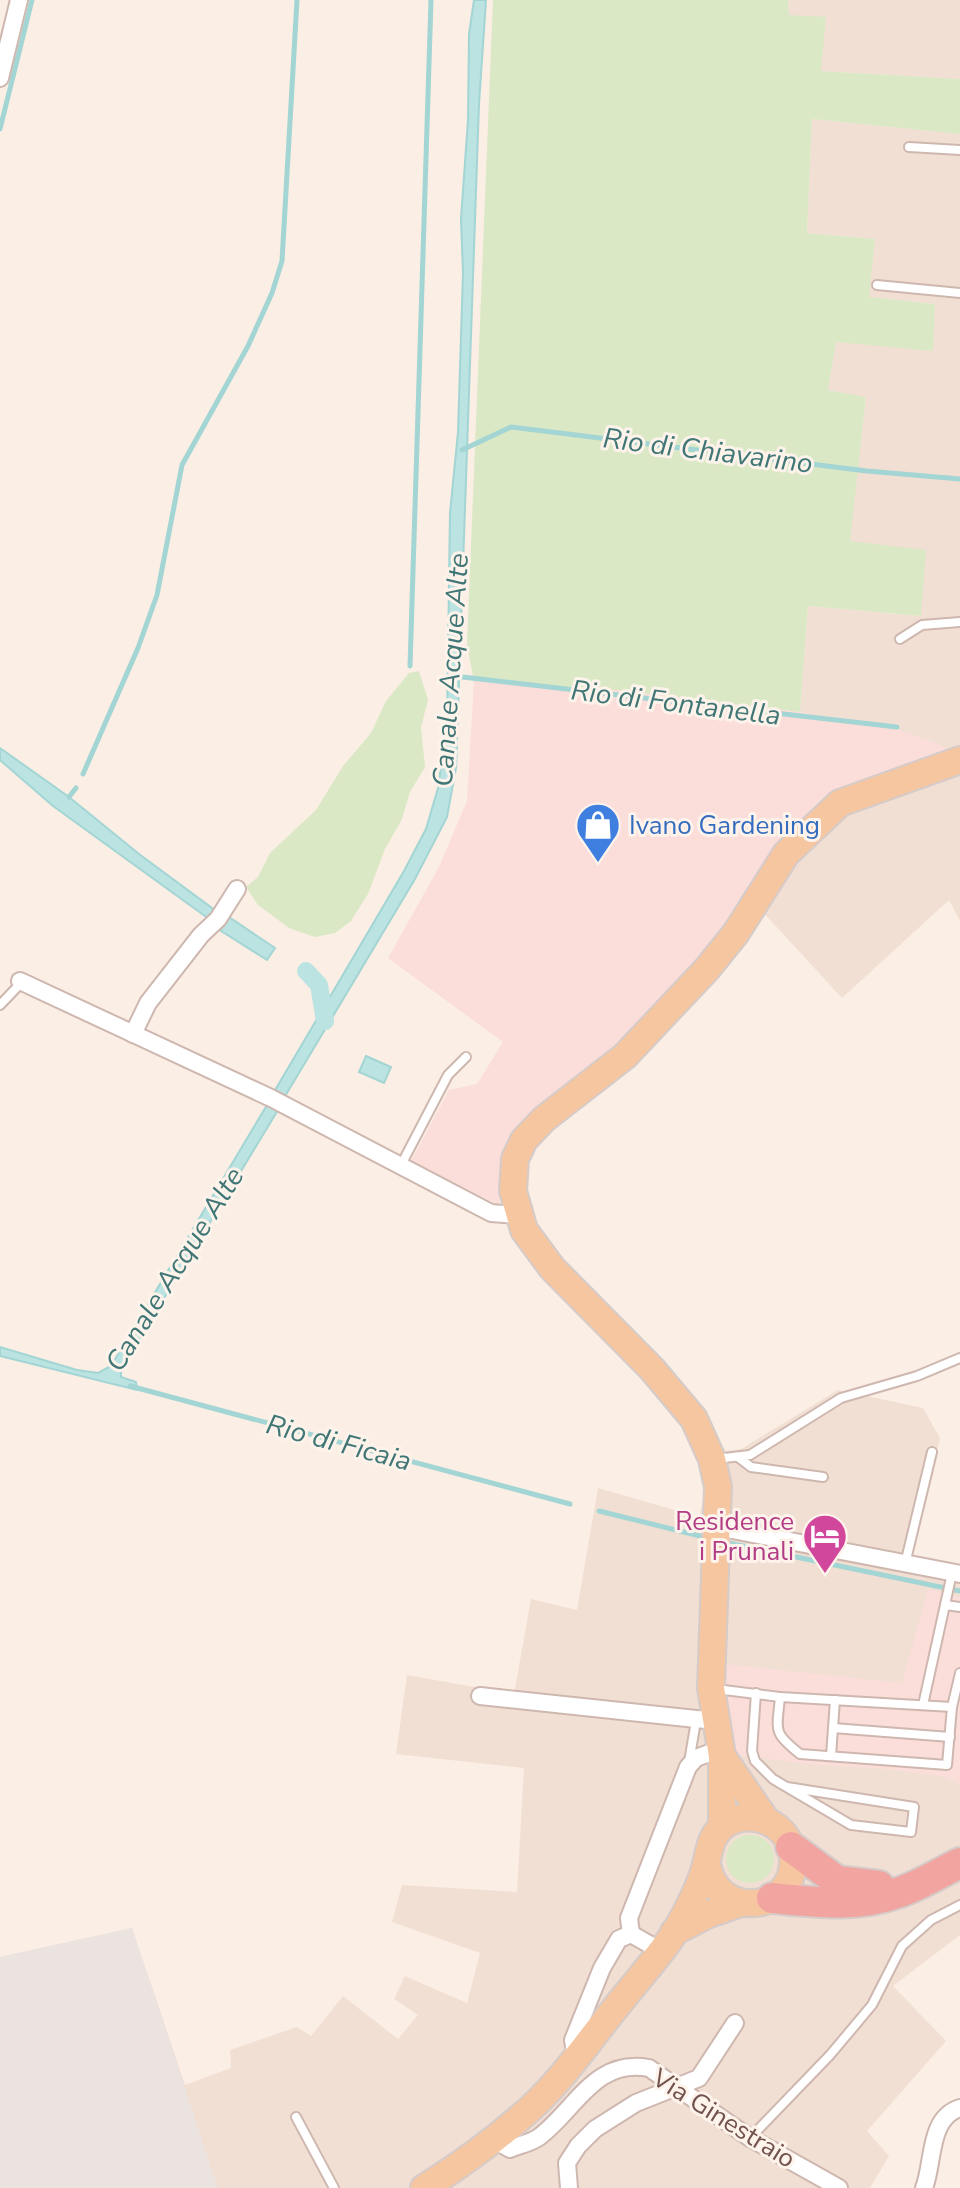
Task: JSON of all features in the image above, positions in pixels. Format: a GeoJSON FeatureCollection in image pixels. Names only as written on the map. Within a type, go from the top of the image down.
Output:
{"type":"FeatureCollection","features":[{"type":"Feature","properties":{"kind":"highway"},"geometry":{"type":"LineString","coordinates":[[791,1847],[837,1881],[876,1886],[920,1882]]}},
{"type":"Feature","properties":{"kind":"highway"},"geometry":{"type":"LineString","coordinates":[[772,1898],[826,1903],[872,1899],[897,1893],[960,1863]]}},
{"type":"Feature","properties":{"kind":"main road"},"geometry":{"type":"LineString","coordinates":[[766,1820],[721,1752],[706,1721],[711,1688],[718,1487],[712,1459],[694,1419],[674,1392],[552,1268],[532,1243],[518,1215],[513,1191],[515,1159],[524,1140],[544,1119],[625,1056],[707,969],[748,915],[786,854],[840,803],[960,760]]}},
{"type":"Feature","properties":{"kind":"main road"},"geometry":{"type":"LineString","coordinates":[[721,1752],[722,1827]]}},
{"type":"Feature","properties":{"kind":"main road"},"geometry":{"type":"LineString","coordinates":[[438,2184],[532,2107],[668,1942],[707,1863],[710,1843],[722,1827],[746,1817],[766,1820],[779,1828],[791,1847],[793,1861],[791,1876],[783,1888],[772,1898],[757,1903],[741,1903],[709,1914],[668,1942]]}},
{"type":"Feature","properties":{"kind":"main road"},"geometry":{"type":"LineString","coordinates":[[707,1863],[717,1889],[741,1903]]}},
{"type":"Feature","properties":{"kind":"street"},"geometry":{"type":"LineString","coordinates":[[0,78],[19,0]]}},
{"type":"Feature","properties":{"kind":"street"},"geometry":{"type":"LineString","coordinates":[[133,1034],[148,1003],[201,935],[218,919],[237,889]]}},
{"type":"Feature","properties":{"kind":"street"},"geometry":{"type":"LineString","coordinates":[[21,982],[277,1101],[491,1213],[518,1215]]}},
{"type":"Feature","properties":{"kind":"street"},"geometry":{"type":"LineString","coordinates":[[717,1527],[956,1574]]}},
{"type":"Feature","properties":{"kind":"street"},"geometry":{"type":"LineString","coordinates":[[480,1696],[706,1721]]}},
{"type":"Feature","properties":{"kind":"street"},"geometry":{"type":"LineString","coordinates":[[631,1934],[629,1918],[688,1767],[696,1758],[721,1752]]}},
{"type":"Feature","properties":{"kind":"street"},"geometry":{"type":"LineString","coordinates":[[576,2057],[573,2040],[602,1968],[619,1939],[631,1934],[668,1942]]}},
{"type":"Feature","properties":{"kind":"street"},"geometry":{"type":"LineString","coordinates":[[569,2188],[567,2163],[595,2129],[636,2103],[699,2078],[735,2023]]}},
{"type":"Feature","properties":{"kind":"street","name":"Via Ginestraio"},"geometry":{"type":"LineString","coordinates":[[492,2139],[510,2149],[537,2139],[603,2074],[632,2065],[649,2068],[750,2138],[839,2188]]}},
{"type":"Feature","properties":{"kind":"street"},"geometry":{"type":"LineString","coordinates":[[924,2188],[935,2134],[950,2111],[960,2108]]}},
{"type":"Feature","properties":{"kind":"lane"},"geometry":{"type":"LineString","coordinates":[[909,147],[960,150]]}},
{"type":"Feature","properties":{"kind":"lane"},"geometry":{"type":"LineString","coordinates":[[877,285],[960,293]]}},
{"type":"Feature","properties":{"kind":"lane"},"geometry":{"type":"LineString","coordinates":[[900,639],[922,625],[960,622]]}},
{"type":"Feature","properties":{"kind":"lane"},"geometry":{"type":"LineString","coordinates":[[0,1005],[21,982]]}},
{"type":"Feature","properties":{"kind":"lane"},"geometry":{"type":"LineString","coordinates":[[401,1165],[440,1088],[466,1057]]}},
{"type":"Feature","properties":{"kind":"lane"},"geometry":{"type":"LineString","coordinates":[[712,1459],[750,1455],[841,1398],[917,1376],[960,1358]]}},
{"type":"Feature","properties":{"kind":"lane"},"geometry":{"type":"LineString","coordinates":[[905,1564],[932,1452]]}},
{"type":"Feature","properties":{"kind":"lane"},"geometry":{"type":"LineString","coordinates":[[738,1457],[751,1467],[823,1477]]}},
{"type":"Feature","properties":{"kind":"lane"},"geometry":{"type":"LineString","coordinates":[[923,1705],[945,1605],[956,1574]]}},
{"type":"Feature","properties":{"kind":"lane"},"geometry":{"type":"LineString","coordinates":[[945,1605],[960,1607]]}},
{"type":"Feature","properties":{"kind":"lane"},"geometry":{"type":"LineString","coordinates":[[780,1697],[777,1732],[800,1754],[952,1766],[952,1707],[960,1673]]}},
{"type":"Feature","properties":{"kind":"lane"},"geometry":{"type":"LineString","coordinates":[[711,1688],[780,1697],[952,1707]]}},
{"type":"Feature","properties":{"kind":"lane"},"geometry":{"type":"LineString","coordinates":[[756,1693],[752,1751],[755,1761],[773,1779],[851,1825],[911,1832],[914,1807],[787,1787]]}},
{"type":"Feature","properties":{"kind":"lane"},"geometry":{"type":"LineString","coordinates":[[831,1756],[835,1700]]}},
{"type":"Feature","properties":{"kind":"lane"},"geometry":{"type":"LineString","coordinates":[[688,1767],[706,1721]]}},
{"type":"Feature","properties":{"kind":"lane"},"geometry":{"type":"LineString","coordinates":[[833,1728],[950,1737]]}},
{"type":"Feature","properties":{"kind":"lane"},"geometry":{"type":"LineString","coordinates":[[750,2138],[830,2055],[872,2005],[902,1946],[931,1920],[960,1905]]}},
{"type":"Feature","properties":{"kind":"lane"},"geometry":{"type":"LineString","coordinates":[[296,2117],[334,2188]]}},
{"type":"Feature","properties":{"kind":"shaded area"},"geometry":{"type":"Polygon","coordinates":[[[788,0],[960,0],[960,79],[821,71],[789,15],[788,0]]]}},
{"type":"Feature","properties":{"kind":"shaded area"},"geometry":{"type":"Polygon","coordinates":[[[812,119],[960,134],[960,754],[890,727],[849,723],[800,712],[808,606],[920,616],[849,541],[866,398],[828,391],[835,342],[935,304],[868,297],[875,239],[807,233],[812,119]]]}},
{"type":"Feature","properties":{"kind":"shaded area"},"geometry":{"type":"Polygon","coordinates":[[[474,681],[617,690],[800,712],[849,723],[890,727],[954,753],[828,800],[701,969],[596,1066],[500,1192],[499,1205],[411,1161],[449,1090],[477,1084],[503,1042],[388,958],[439,867],[467,801],[474,681]]]}},
{"type":"Feature","properties":{"kind":"shaded area"},"geometry":{"type":"Polygon","coordinates":[[[960,770],[960,921],[949,900],[842,998],[762,911],[793,860],[845,811],[960,770]]]}},
{"type":"Feature","properties":{"kind":"shaded area"},"geometry":{"type":"Polygon","coordinates":[[[838,1390],[923,1408],[940,1438],[911,1559],[960,1571],[960,1935],[893,1986],[946,2041],[867,2131],[889,2156],[870,2188],[0,2188],[0,1957],[132,1928],[185,2085],[231,2068],[230,2050],[297,2027],[311,2036],[343,1996],[398,2039],[418,2015],[394,1999],[405,1976],[467,2003],[480,1953],[392,1922],[402,1885],[517,1892],[524,1768],[396,1754],[407,1675],[514,1694],[531,1599],[577,1610],[598,1488],[699,1517],[707,1488],[699,1454],[741,1449],[838,1390]]]}},
{"type":"Feature","properties":{"kind":"shaded area"},"geometry":{"type":"Polygon","coordinates":[[[928,1589],[960,1597],[960,1784],[942,1776],[807,1764],[732,1752],[723,1664],[902,1683],[928,1589]]]}},
{"type":"Feature","properties":{"kind":"shaded area"},"geometry":{"type":"Polygon","coordinates":[[[132,1928],[218,2188],[0,2188],[0,1957],[132,1928]]]}},
{"type":"Feature","properties":{"kind":"green space"},"geometry":{"type":"Polygon","coordinates":[[[493,0],[788,0],[789,15],[826,17],[821,71],[960,79],[960,134],[812,119],[807,233],[875,239],[869,297],[935,304],[933,351],[836,342],[828,390],[866,397],[850,541],[926,550],[921,616],[808,606],[800,712],[617,690],[474,681],[467,645],[493,0]]]}},
{"type":"Feature","properties":{"kind":"green space"},"geometry":{"type":"Polygon","coordinates":[[[419,671],[428,700],[421,727],[425,767],[410,792],[402,819],[385,849],[368,894],[351,921],[335,933],[315,937],[289,928],[258,905],[246,887],[258,877],[270,853],[316,810],[343,766],[371,733],[386,701],[409,673],[419,671]]]}},
{"type":"Feature","properties":{"kind":"green space"},"geometry":{"type":"Polygon","coordinates":[[[750,1835],[767,1842],[774,1859],[767,1876],[750,1883],[733,1876],[726,1859],[733,1842],[750,1835]]]}},
{"type":"Feature","properties":{"kind":"water","name":"Canale Acque Alte"},"geometry":{"type":"Polygon","coordinates":[[[474,0],[486,0],[479,104],[456,768],[447,817],[415,879],[284,1098],[274,1092],[404,871],[426,829],[438,788],[447,724],[450,513],[458,432],[463,273],[461,219],[468,120],[469,34],[474,0]]]}},
{"type":"Feature","properties":{"kind":"water"},"geometry":{"type":"Polygon","coordinates":[[[0,748],[69,797],[216,911],[209,919],[53,806],[0,760],[0,748]]]}},
{"type":"Feature","properties":{"kind":"water"},"geometry":{"type":"Polygon","coordinates":[[[229,917],[275,948],[267,960],[218,929],[229,917]]]}},
{"type":"Feature","properties":{"kind":"water"},"geometry":{"type":"Polygon","coordinates":[[[366,1056],[391,1067],[384,1083],[359,1072],[366,1056]]]}},
{"type":"Feature","properties":{"kind":"water","name":"Canale Acque Alte"},"geometry":{"type":"Polygon","coordinates":[[[267,1105],[278,1110],[121,1369],[121,1377],[136,1382],[137,1390],[0,1356],[0,1347],[77,1370],[98,1373],[111,1366],[267,1105]]]}},
{"type":"Feature","properties":{"kind":"waterway"},"geometry":{"type":"LineString","coordinates":[[0,129],[32,0]]}},
{"type":"Feature","properties":{"kind":"waterway"},"geometry":{"type":"LineString","coordinates":[[83,774],[138,648],[157,595],[182,465],[248,346],[272,293],[282,261],[297,0]]}},
{"type":"Feature","properties":{"kind":"waterway"},"geometry":{"type":"LineString","coordinates":[[410,666],[431,0]]}},
{"type":"Feature","properties":{"kind":"waterway","name":"Rio di Chiavarino"},"geometry":{"type":"LineString","coordinates":[[462,450],[511,427],[867,471],[960,479]]}},
{"type":"Feature","properties":{"kind":"waterway","name":"Rio di Fontanella"},"geometry":{"type":"LineString","coordinates":[[454,676],[897,727]]}},
{"type":"Feature","properties":{"kind":"waterway"},"geometry":{"type":"LineString","coordinates":[[69,797],[76,788]]}},
{"type":"Feature","properties":{"kind":"waterway"},"geometry":{"type":"LineString","coordinates":[[306,971],[319,985],[325,1021]]}},
{"type":"Feature","properties":{"kind":"waterway","name":"Rio di Ficaia"},"geometry":{"type":"LineString","coordinates":[[130,1386],[570,1504]]}},
{"type":"Feature","properties":{"kind":"waterway","name":"Rio di Ficaia"},"geometry":{"type":"LineString","coordinates":[[599,1511],[704,1537]]}},
{"type":"Feature","properties":{"kind":"waterway","name":"Rio di Ficaia"},"geometry":{"type":"LineString","coordinates":[[729,1543],[960,1591]]}},
{"type":"Feature","properties":{"kind":"place","name":"Ivano Gardening"},"geometry":{"type":"Point","coordinates":[598,864]}},
{"type":"Feature","properties":{"kind":"place","name":"Residence i Prunali"},"geometry":{"type":"Point","coordinates":[825,1575]}}]}
